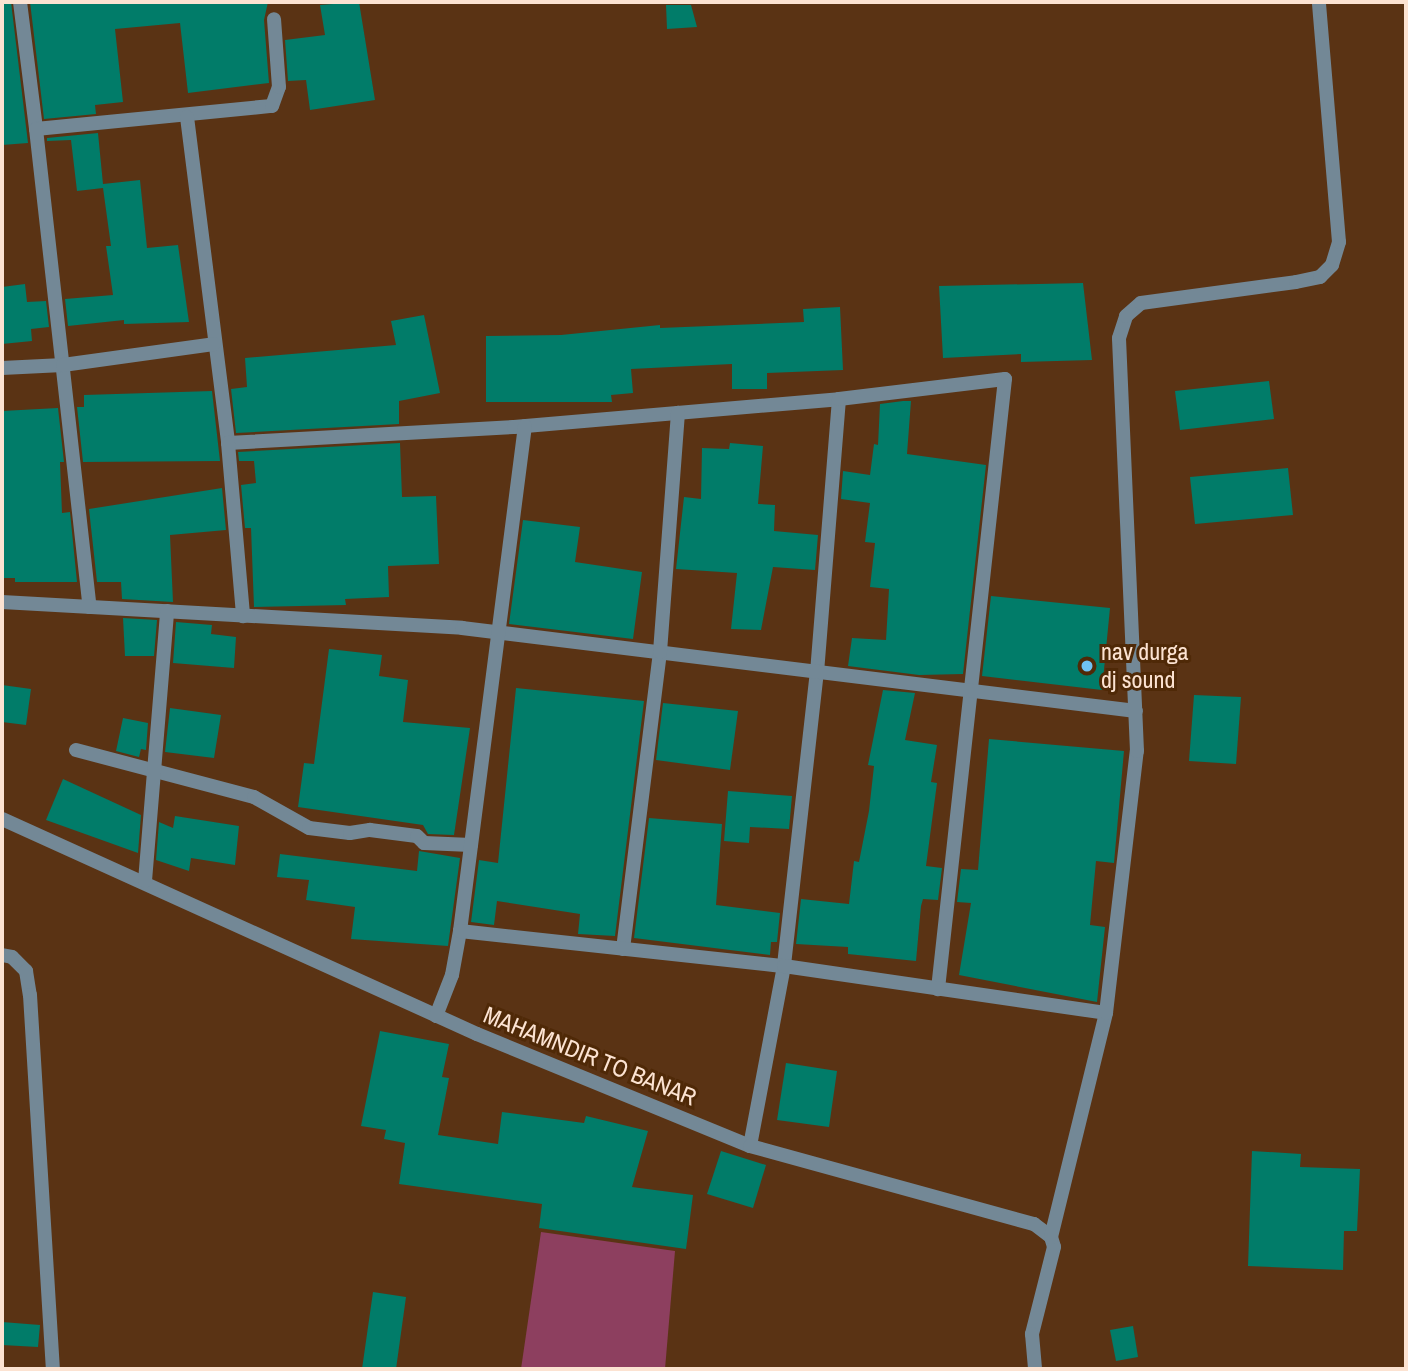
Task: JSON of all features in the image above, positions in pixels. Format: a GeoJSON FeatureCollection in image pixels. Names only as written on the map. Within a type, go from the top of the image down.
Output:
{"type":"FeatureCollection","features":[{"type":"Feature","properties":{"kind":"street"},"geometry":{"type":"LineString","coordinates":[[20,2],[90,607]]}},
{"type":"Feature","properties":{"kind":"street"},"geometry":{"type":"LineString","coordinates":[[1032,1365],[1032,1334],[1052,1260],[1051,1237],[1106,1013],[1137,751],[1119,338],[1126,316],[1141,303],[1296,282],[1320,277],[1332,265],[1339,242],[1319,2]]}},
{"type":"Feature","properties":{"kind":"street"},"geometry":{"type":"LineString","coordinates":[[36,129],[187,117],[272,106],[279,87],[274,19]]}},
{"type":"Feature","properties":{"kind":"street"},"geometry":{"type":"LineString","coordinates":[[187,117],[228,443],[243,616]]}},
{"type":"Feature","properties":{"kind":"street"},"geometry":{"type":"LineString","coordinates":[[2,368],[63,365],[214,344]]}},
{"type":"Feature","properties":{"kind":"street"},"geometry":{"type":"LineString","coordinates":[[228,443],[525,426],[839,399],[1005,379],[938,989]]}},
{"type":"Feature","properties":{"kind":"street"},"geometry":{"type":"LineString","coordinates":[[750,1146],[784,966],[817,671],[839,399]]}},
{"type":"Feature","properties":{"kind":"street"},"geometry":{"type":"LineString","coordinates":[[623,949],[660,652],[678,412]]}},
{"type":"Feature","properties":{"kind":"street"},"geometry":{"type":"LineString","coordinates":[[436,1016],[452,975],[460,931],[525,426]]}},
{"type":"Feature","properties":{"kind":"street"},"geometry":{"type":"LineString","coordinates":[[2,601],[500,633],[1136,712]]}},
{"type":"Feature","properties":{"kind":"street"},"geometry":{"type":"LineString","coordinates":[[145,881],[167,611]]}},
{"type":"Feature","properties":{"kind":"street"},"geometry":{"type":"LineString","coordinates":[[76,750],[254,797],[290,821],[309,828],[350,833],[370,830],[417,836],[424,844],[471,845]]}},
{"type":"Feature","properties":{"kind":"street","name":"MAHAMNDIR TO BANAR"},"geometry":{"type":"LineString","coordinates":[[2,819],[145,881],[436,1016],[750,1146],[1034,1224],[1051,1237]]}},
{"type":"Feature","properties":{"kind":"street"},"geometry":{"type":"LineString","coordinates":[[460,931],[784,966],[1106,1013]]}},
{"type":"Feature","properties":{"kind":"street"},"geometry":{"type":"LineString","coordinates":[[2,954],[12,957],[26,971],[30,995],[53,1369]]}},
{"type":"Feature","properties":{"kind":"shaded area"},"geometry":{"type":"Polygon","coordinates":[[[541,1232],[675,1251],[665,1369],[521,1369],[541,1232]]]}},
{"type":"Feature","properties":{"kind":"building"},"geometry":{"type":"Polygon","coordinates":[[[2,2],[11,2],[28,143],[2,145],[2,2]]]}},
{"type":"Feature","properties":{"kind":"building"},"geometry":{"type":"Polygon","coordinates":[[[30,2],[268,2],[264,20],[269,83],[188,93],[180,23],[115,29],[123,102],[95,105],[96,114],[44,119],[30,2]]]}},
{"type":"Feature","properties":{"kind":"building"},"geometry":{"type":"Polygon","coordinates":[[[359,2],[375,100],[310,110],[306,80],[288,81],[285,40],[325,35],[320,5],[359,2]]]}},
{"type":"Feature","properties":{"kind":"building"},"geometry":{"type":"Polygon","coordinates":[[[666,5],[691,5],[697,27],[667,29],[666,5]]]}},
{"type":"Feature","properties":{"kind":"building"},"geometry":{"type":"Polygon","coordinates":[[[98,133],[103,184],[140,180],[147,248],[178,245],[189,322],[124,324],[124,320],[68,326],[65,299],[113,295],[106,246],[111,246],[103,188],[77,191],[71,140],[47,141],[47,138],[98,133]]]}},
{"type":"Feature","properties":{"kind":"building"},"geometry":{"type":"Polygon","coordinates":[[[1083,283],[1092,360],[1021,362],[1021,354],[943,358],[939,286],[1083,283]]]}},
{"type":"Feature","properties":{"kind":"building"},"geometry":{"type":"Polygon","coordinates":[[[25,284],[27,302],[46,301],[49,327],[31,329],[32,341],[2,344],[2,287],[25,284]]]}},
{"type":"Feature","properties":{"kind":"building"},"geometry":{"type":"Polygon","coordinates":[[[840,307],[843,370],[767,373],[767,389],[732,389],[732,364],[631,369],[633,393],[611,395],[612,402],[486,402],[486,336],[561,335],[660,325],[660,328],[804,322],[803,309],[840,307]]]}},
{"type":"Feature","properties":{"kind":"building"},"geometry":{"type":"Polygon","coordinates":[[[424,315],[440,393],[399,401],[399,424],[236,433],[231,389],[247,387],[245,358],[396,345],[391,321],[424,315]]]}},
{"type":"Feature","properties":{"kind":"building"},"geometry":{"type":"Polygon","coordinates":[[[1269,381],[1274,419],[1180,430],[1175,391],[1269,381]]]}},
{"type":"Feature","properties":{"kind":"building"},"geometry":{"type":"Polygon","coordinates":[[[212,391],[220,461],[83,462],[77,407],[84,407],[84,395],[212,391]]]}},
{"type":"Feature","properties":{"kind":"building"},"geometry":{"type":"Polygon","coordinates":[[[911,401],[907,454],[986,465],[963,674],[919,675],[848,666],[852,638],[886,640],[889,589],[870,587],[875,543],[865,542],[870,503],[841,499],[843,471],[870,475],[874,444],[878,445],[880,404],[911,401]]]}},
{"type":"Feature","properties":{"kind":"building"},"geometry":{"type":"Polygon","coordinates":[[[58,408],[64,462],[60,462],[62,513],[70,512],[77,582],[15,582],[15,578],[2,578],[2,411],[58,408]]]}},
{"type":"Feature","properties":{"kind":"building"},"geometry":{"type":"Polygon","coordinates":[[[400,443],[402,497],[436,496],[439,564],[388,566],[389,597],[345,599],[346,605],[254,607],[251,528],[245,528],[241,485],[256,483],[254,461],[239,461],[238,452],[400,443]]]}},
{"type":"Feature","properties":{"kind":"building"},"geometry":{"type":"Polygon","coordinates":[[[730,443],[763,446],[758,504],[775,505],[774,531],[818,535],[815,570],[773,567],[761,630],[731,629],[737,573],[676,569],[684,497],[701,499],[702,448],[729,449],[730,443]]]}},
{"type":"Feature","properties":{"kind":"building"},"geometry":{"type":"Polygon","coordinates":[[[1288,468],[1293,515],[1195,524],[1190,477],[1288,468]]]}},
{"type":"Feature","properties":{"kind":"building"},"geometry":{"type":"Polygon","coordinates":[[[222,488],[226,530],[170,535],[173,602],[122,599],[121,582],[97,582],[89,509],[222,488]]]}},
{"type":"Feature","properties":{"kind":"building"},"geometry":{"type":"Polygon","coordinates":[[[523,520],[580,527],[575,562],[642,572],[633,639],[509,624],[523,520]]]}},
{"type":"Feature","properties":{"kind":"building"},"geometry":{"type":"Polygon","coordinates":[[[991,596],[1110,608],[1102,690],[982,676],[991,596]]]}},
{"type":"Feature","properties":{"kind":"building"},"geometry":{"type":"Polygon","coordinates":[[[123,618],[157,620],[154,656],[125,656],[123,618]]]}},
{"type":"Feature","properties":{"kind":"building"},"geometry":{"type":"Polygon","coordinates":[[[176,622],[212,625],[211,634],[236,637],[234,668],[173,663],[176,622]]]}},
{"type":"Feature","properties":{"kind":"building"},"geometry":{"type":"Polygon","coordinates":[[[329,649],[382,655],[379,676],[408,680],[403,722],[470,728],[454,835],[428,834],[423,825],[298,807],[304,763],[314,764],[329,649]]]}},
{"type":"Feature","properties":{"kind":"building"},"geometry":{"type":"Polygon","coordinates":[[[2,685],[31,689],[26,725],[2,722],[2,685]]]}},
{"type":"Feature","properties":{"kind":"building"},"geometry":{"type":"Polygon","coordinates":[[[516,688],[644,701],[615,936],[578,934],[580,914],[497,901],[494,925],[471,922],[479,860],[498,863],[516,688]]]}},
{"type":"Feature","properties":{"kind":"building"},"geometry":{"type":"Polygon","coordinates":[[[883,690],[915,693],[905,740],[937,745],[931,782],[937,783],[926,866],[942,868],[938,900],[923,899],[921,906],[916,961],[848,954],[848,947],[796,944],[801,899],[849,904],[854,861],[859,862],[869,811],[874,766],[868,765],[883,690]]]}},
{"type":"Feature","properties":{"kind":"building"},"geometry":{"type":"Polygon","coordinates":[[[1194,695],[1241,697],[1236,764],[1189,761],[1194,695]]]}},
{"type":"Feature","properties":{"kind":"building"},"geometry":{"type":"Polygon","coordinates":[[[663,703],[738,711],[730,770],[656,760],[663,703]]]}},
{"type":"Feature","properties":{"kind":"building"},"geometry":{"type":"Polygon","coordinates":[[[170,708],[221,715],[214,758],[165,752],[170,708]]]}},
{"type":"Feature","properties":{"kind":"building"},"geometry":{"type":"Polygon","coordinates":[[[123,718],[148,723],[146,750],[141,749],[139,757],[116,751],[123,718]]]}},
{"type":"Feature","properties":{"kind":"building"},"geometry":{"type":"Polygon","coordinates":[[[989,739],[1124,751],[1114,863],[1096,861],[1090,925],[1105,927],[1097,1002],[959,975],[971,903],[957,902],[961,869],[978,870],[989,739]]]}},
{"type":"Feature","properties":{"kind":"building"},"geometry":{"type":"Polygon","coordinates":[[[63,779],[141,815],[138,853],[46,820],[63,779]]]}},
{"type":"Feature","properties":{"kind":"building"},"geometry":{"type":"Polygon","coordinates":[[[728,791],[792,796],[789,829],[750,827],[749,843],[724,841],[728,791]]]}},
{"type":"Feature","properties":{"kind":"building"},"geometry":{"type":"Polygon","coordinates":[[[175,816],[239,826],[235,865],[191,858],[189,871],[156,860],[159,822],[173,828],[175,816]]]}},
{"type":"Feature","properties":{"kind":"building"},"geometry":{"type":"Polygon","coordinates":[[[649,818],[722,824],[716,905],[780,913],[777,942],[771,942],[770,955],[634,938],[649,818]]]}},
{"type":"Feature","properties":{"kind":"building"},"geometry":{"type":"Polygon","coordinates":[[[419,851],[460,858],[448,946],[351,939],[355,907],[306,900],[309,880],[277,877],[280,854],[417,871],[419,851]]]}},
{"type":"Feature","properties":{"kind":"building"},"geometry":{"type":"Polygon","coordinates":[[[380,1031],[449,1044],[442,1077],[449,1078],[438,1135],[498,1144],[502,1112],[584,1123],[586,1116],[648,1131],[632,1187],[693,1195],[686,1249],[539,1228],[542,1204],[399,1184],[405,1143],[384,1139],[386,1130],[361,1126],[380,1031]]]}},
{"type":"Feature","properties":{"kind":"building"},"geometry":{"type":"Polygon","coordinates":[[[786,1063],[837,1071],[829,1127],[777,1120],[786,1063]]]}},
{"type":"Feature","properties":{"kind":"building"},"geometry":{"type":"Polygon","coordinates":[[[721,1151],[766,1165],[753,1208],[707,1194],[721,1151]]]}},
{"type":"Feature","properties":{"kind":"building"},"geometry":{"type":"Polygon","coordinates":[[[1252,1151],[1301,1154],[1300,1167],[1360,1169],[1357,1231],[1344,1231],[1343,1270],[1248,1266],[1252,1151]]]}},
{"type":"Feature","properties":{"kind":"building"},"geometry":{"type":"Polygon","coordinates":[[[373,1292],[406,1297],[396,1369],[362,1369],[373,1292]]]}},
{"type":"Feature","properties":{"kind":"building"},"geometry":{"type":"Polygon","coordinates":[[[2,1322],[40,1325],[38,1347],[2,1345],[2,1322]]]}},
{"type":"Feature","properties":{"kind":"building"},"geometry":{"type":"Polygon","coordinates":[[[1133,1326],[1138,1357],[1116,1361],[1110,1330],[1133,1326]]]}},
{"type":"Feature","properties":{"kind":"place","name":"nav durga dj sound"},"geometry":{"type":"Point","coordinates":[1087,666]}}]}
